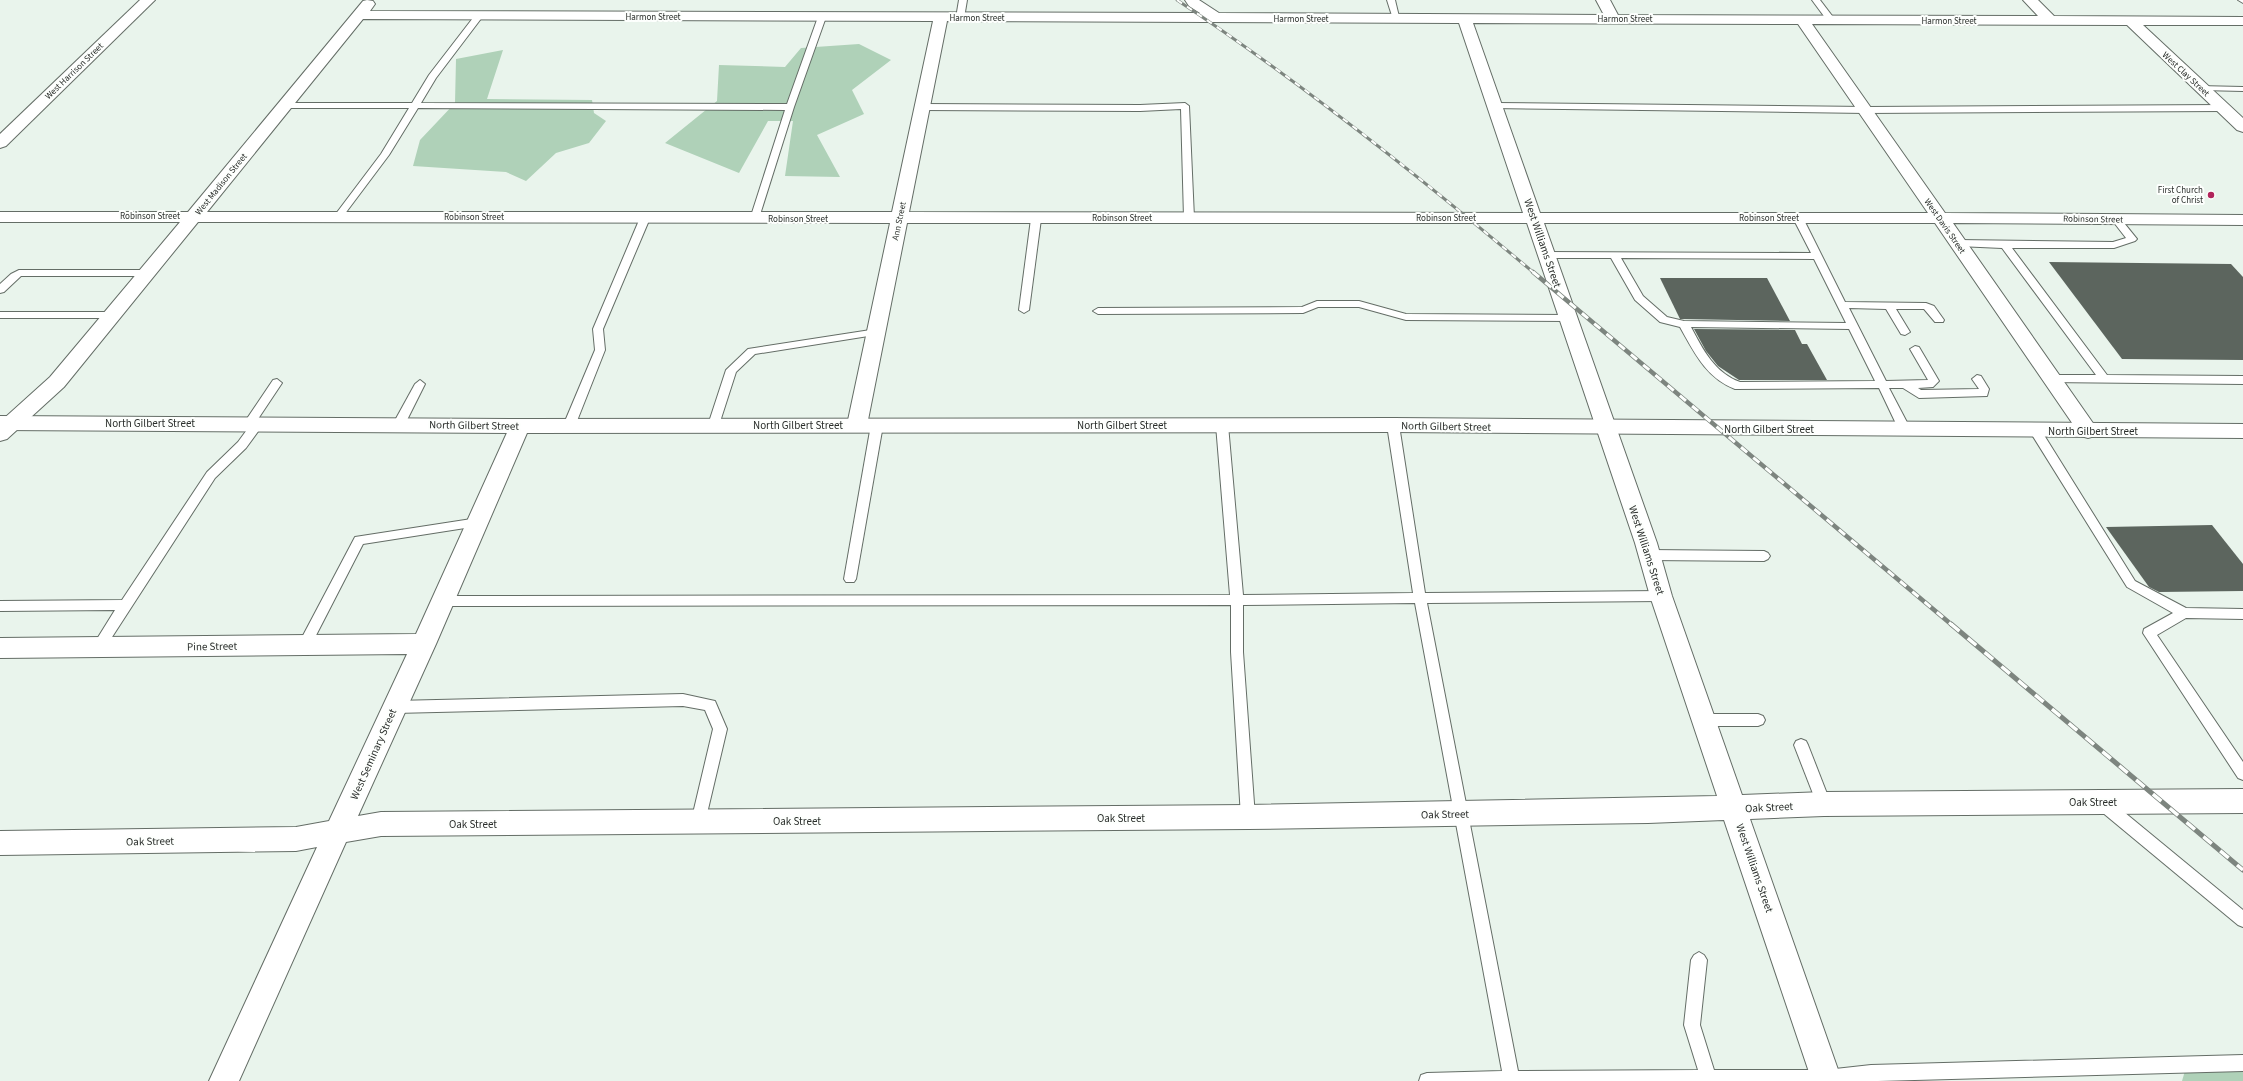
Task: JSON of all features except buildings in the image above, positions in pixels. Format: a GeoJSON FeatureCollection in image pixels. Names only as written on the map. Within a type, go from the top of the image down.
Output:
{"type":"FeatureCollection","features":[{"type":"Feature","properties":{"kind":"street","name":"West Harrison Street"},"geometry":{"type":"LineString","coordinates":[[0,143],[148,0]]}},
{"type":"Feature","properties":{"kind":"street","name":"West Madison Street"},"geometry":{"type":"LineString","coordinates":[[4,426],[57,382],[149,273],[371,0]]}},
{"type":"Feature","properties":{"kind":"street"},"geometry":{"type":"LineString","coordinates":[[744,17],[751,0]]}},
{"type":"Feature","properties":{"kind":"street"},"geometry":{"type":"LineString","coordinates":[[1192,0],[1194,4],[1218,19]]}},
{"type":"Feature","properties":{"kind":"street"},"geometry":{"type":"LineString","coordinates":[[1604,0],[1613,19]]}},
{"type":"Feature","properties":{"kind":"street"},"geometry":{"type":"LineString","coordinates":[[2030,0],[2050,20]]}},
{"type":"Feature","properties":{"kind":"street","name":"Harmon Street"},"geometry":{"type":"LineString","coordinates":[[359,15],[1465,20],[2243,21]]}},
{"type":"Feature","properties":{"kind":"street","name":"Ann Street"},"geometry":{"type":"LineString","coordinates":[[857,425],[941,18]]}},
{"type":"Feature","properties":{"kind":"street","name":"West Williams Street"},"geometry":{"type":"LineString","coordinates":[[1465,20],[1535,218],[1605,428],[1646,543],[1648,555],[1661,596],[1827,1080]]}},
{"type":"Feature","properties":{"kind":"street","name":"West Davis Street"},"geometry":{"type":"LineString","coordinates":[[1803,20],[1939,218],[1958,243],[2050,379],[2088,431]]}},
{"type":"Feature","properties":{"kind":"street","name":"West Clay Street"},"geometry":{"type":"LineString","coordinates":[[2130,20],[2243,127]]}},
{"type":"Feature","properties":{"kind":"street","name":"Robinson Street"},"geometry":{"type":"LineString","coordinates":[[0,217],[195,216],[755,219],[1939,218],[2243,220]]}},
{"type":"Feature","properties":{"kind":"street","name":"North Gilbert Street"},"geometry":{"type":"LineString","coordinates":[[4,426],[254,423],[520,426],[1392,425],[1605,428],[2243,431]]}},
{"type":"Feature","properties":{"kind":"street","name":"West Seminary Street"},"geometry":{"type":"LineString","coordinates":[[224,1081],[424,644],[520,426]]}},
{"type":"Feature","properties":{"kind":"street","name":"Pine Street"},"geometry":{"type":"LineString","coordinates":[[0,648],[424,644]]}},
{"type":"Feature","properties":{"kind":"street","name":"Oak Street"},"geometry":{"type":"LineString","coordinates":[[0,842],[296,839],[381,824],[1248,817],[1734,809],[1824,804],[2243,801]]}},
{"type":"Feature","properties":{"kind":"lane"},"geometry":{"type":"LineString","coordinates":[[960,18],[963,0]]}},
{"type":"Feature","properties":{"kind":"lane"},"geometry":{"type":"LineString","coordinates":[[1391,0],[1397,19]]}},
{"type":"Feature","properties":{"kind":"lane"},"geometry":{"type":"LineString","coordinates":[[1816,0],[1832,21]]}},
{"type":"Feature","properties":{"kind":"lane"},"geometry":{"type":"LineString","coordinates":[[338,217],[385,155],[416,106],[432,77],[479,16]]}},
{"type":"Feature","properties":{"kind":"lane"},"geometry":{"type":"LineString","coordinates":[[755,219],[790,107],[822,17]]}},
{"type":"Feature","properties":{"kind":"lane"},"geometry":{"type":"LineString","coordinates":[[2202,88],[2243,89]]}},
{"type":"Feature","properties":{"kind":"lane"},"geometry":{"type":"LineString","coordinates":[[286,105],[790,107]]}},
{"type":"Feature","properties":{"kind":"lane"},"geometry":{"type":"LineString","coordinates":[[923,107],[1140,108],[1185,106],[1189,218]]}},
{"type":"Feature","properties":{"kind":"lane"},"geometry":{"type":"LineString","coordinates":[[1496,106],[1866,110],[2223,108]]}},
{"type":"Feature","properties":{"kind":"lane"},"geometry":{"type":"LineString","coordinates":[[569,426],[600,350],[598,330],[645,218]]}},
{"type":"Feature","properties":{"kind":"lane"},"geometry":{"type":"LineString","coordinates":[[1798,218],[1905,430]]}},
{"type":"Feature","properties":{"kind":"lane"},"geometry":{"type":"LineString","coordinates":[[1024,310],[1036,219]]}},
{"type":"Feature","properties":{"kind":"lane"},"geometry":{"type":"LineString","coordinates":[[1958,243],[2114,245],[2132,239],[2117,220]]}},
{"type":"Feature","properties":{"kind":"lane"},"geometry":{"type":"LineString","coordinates":[[2005,244],[2104,379]]}},
{"type":"Feature","properties":{"kind":"lane"},"geometry":{"type":"LineString","coordinates":[[1547,255],[1818,256]]}},
{"type":"Feature","properties":{"kind":"lane"},"geometry":{"type":"LineString","coordinates":[[1614,255],[1639,298],[1664,320],[1684,324],[1852,326]]}},
{"type":"Feature","properties":{"kind":"lane"},"geometry":{"type":"LineString","coordinates":[[0,290],[19,273],[149,273]]}},
{"type":"Feature","properties":{"kind":"lane"},"geometry":{"type":"LineString","coordinates":[[1098,310],[1303,310],[1317,304],[1359,304],[1406,317],[1568,318]]}},
{"type":"Feature","properties":{"kind":"lane"},"geometry":{"type":"LineString","coordinates":[[1842,305],[1926,306],[1930,308],[1939,320]]}},
{"type":"Feature","properties":{"kind":"lane"},"geometry":{"type":"LineString","coordinates":[[1889,306],[1905,332]]}},
{"type":"Feature","properties":{"kind":"lane"},"geometry":{"type":"LineString","coordinates":[[0,315],[113,315]]}},
{"type":"Feature","properties":{"kind":"lane"},"geometry":{"type":"LineString","coordinates":[[1684,324],[1700,353],[1716,374],[1728,383],[1739,386],[1929,384],[1934,381],[1915,349]]}},
{"type":"Feature","properties":{"kind":"lane"},"geometry":{"type":"LineString","coordinates":[[714,425],[731,370],[752,351],[876,332]]}},
{"type":"Feature","properties":{"kind":"lane"},"geometry":{"type":"LineString","coordinates":[[1905,384],[1920,394],[1983,393],[1984,389],[1978,378]]}},
{"type":"Feature","properties":{"kind":"lane"},"geometry":{"type":"LineString","coordinates":[[2050,379],[2243,380]]}},
{"type":"Feature","properties":{"kind":"lane"},"geometry":{"type":"LineString","coordinates":[[98,647],[212,475],[242,445],[277,383]]}},
{"type":"Feature","properties":{"kind":"lane"},"geometry":{"type":"LineString","coordinates":[[399,424],[420,384]]}},
{"type":"Feature","properties":{"kind":"lane"},"geometry":{"type":"LineString","coordinates":[[850,578],[877,425]]}},
{"type":"Feature","properties":{"kind":"lane"},"geometry":{"type":"LineString","coordinates":[[1222,425],[1236,600],[1237,652],[1248,817]]}},
{"type":"Feature","properties":{"kind":"lane"},"geometry":{"type":"LineString","coordinates":[[1392,425],[1420,598],[1512,1080]]}},
{"type":"Feature","properties":{"kind":"lane"},"geometry":{"type":"LineString","coordinates":[[2035,430],[2131,584],[2184,613],[2243,614]]}},
{"type":"Feature","properties":{"kind":"lane"},"geometry":{"type":"LineString","coordinates":[[304,645],[359,540],[478,522]]}},
{"type":"Feature","properties":{"kind":"lane"},"geometry":{"type":"LineString","coordinates":[[1648,555],[1764,556]]}},
{"type":"Feature","properties":{"kind":"lane"},"geometry":{"type":"LineString","coordinates":[[443,601],[1236,600],[1661,596]]}},
{"type":"Feature","properties":{"kind":"lane"},"geometry":{"type":"LineString","coordinates":[[0,606],[126,606]]}},
{"type":"Feature","properties":{"kind":"lane"},"geometry":{"type":"LineString","coordinates":[[2184,613],[2149,633],[2243,774]]}},
{"type":"Feature","properties":{"kind":"lane"},"geometry":{"type":"LineString","coordinates":[[395,707],[683,700],[710,705],[720,729],[698,822]]}},
{"type":"Feature","properties":{"kind":"lane"},"geometry":{"type":"LineString","coordinates":[[1704,720],[1758,720]]}},
{"type":"Feature","properties":{"kind":"lane"},"geometry":{"type":"LineString","coordinates":[[1801,745],[1824,804]]}},
{"type":"Feature","properties":{"kind":"lane"},"geometry":{"type":"LineString","coordinates":[[2100,802],[2243,920]]}},
{"type":"Feature","properties":{"kind":"lane"},"geometry":{"type":"LineString","coordinates":[[1699,960],[1692,1024],[1709,1079]]}},
{"type":"Feature","properties":{"kind":"lane"},"geometry":{"type":"LineString","coordinates":[[1427,1081],[1709,1079],[1827,1080],[1871,1073],[2243,1063]]}},
{"type":"Feature","properties":{"kind":"green space"},"geometry":{"type":"Polygon","coordinates":[[[859,44],[891,60],[852,90],[864,114],[817,135],[840,177],[785,176],[793,121],[768,121],[739,173],[665,143],[717,101],[719,65],[785,67],[801,48],[859,44]]]}},
{"type":"Feature","properties":{"kind":"green space"},"geometry":{"type":"Polygon","coordinates":[[[503,50],[487,99],[592,100],[594,113],[606,121],[589,143],[556,153],[526,181],[506,172],[413,166],[420,140],[455,103],[456,59],[503,50]]]}},
{"type":"Feature","properties":{"kind":"green space"},"geometry":{"type":"Polygon","coordinates":[[[2243,1063],[2243,1081],[2182,1081],[2187,1064],[2243,1063]]]}},
{"type":"Feature","properties":{"kind":"railway"},"geometry":{"type":"LineString","coordinates":[[1177,0],[1315,97],[1447,201],[1534,273]]}},
{"type":"Feature","properties":{"kind":"railway"},"geometry":{"type":"LineString","coordinates":[[1533,272],[1952,625]]}},
{"type":"Feature","properties":{"kind":"railway"},"geometry":{"type":"LineString","coordinates":[[1951,624],[2243,870]]}},
{"type":"Feature","properties":{"kind":"place","name":"First Church of Christ"},"geometry":{"type":"Point","coordinates":[2211,195]}}]}
